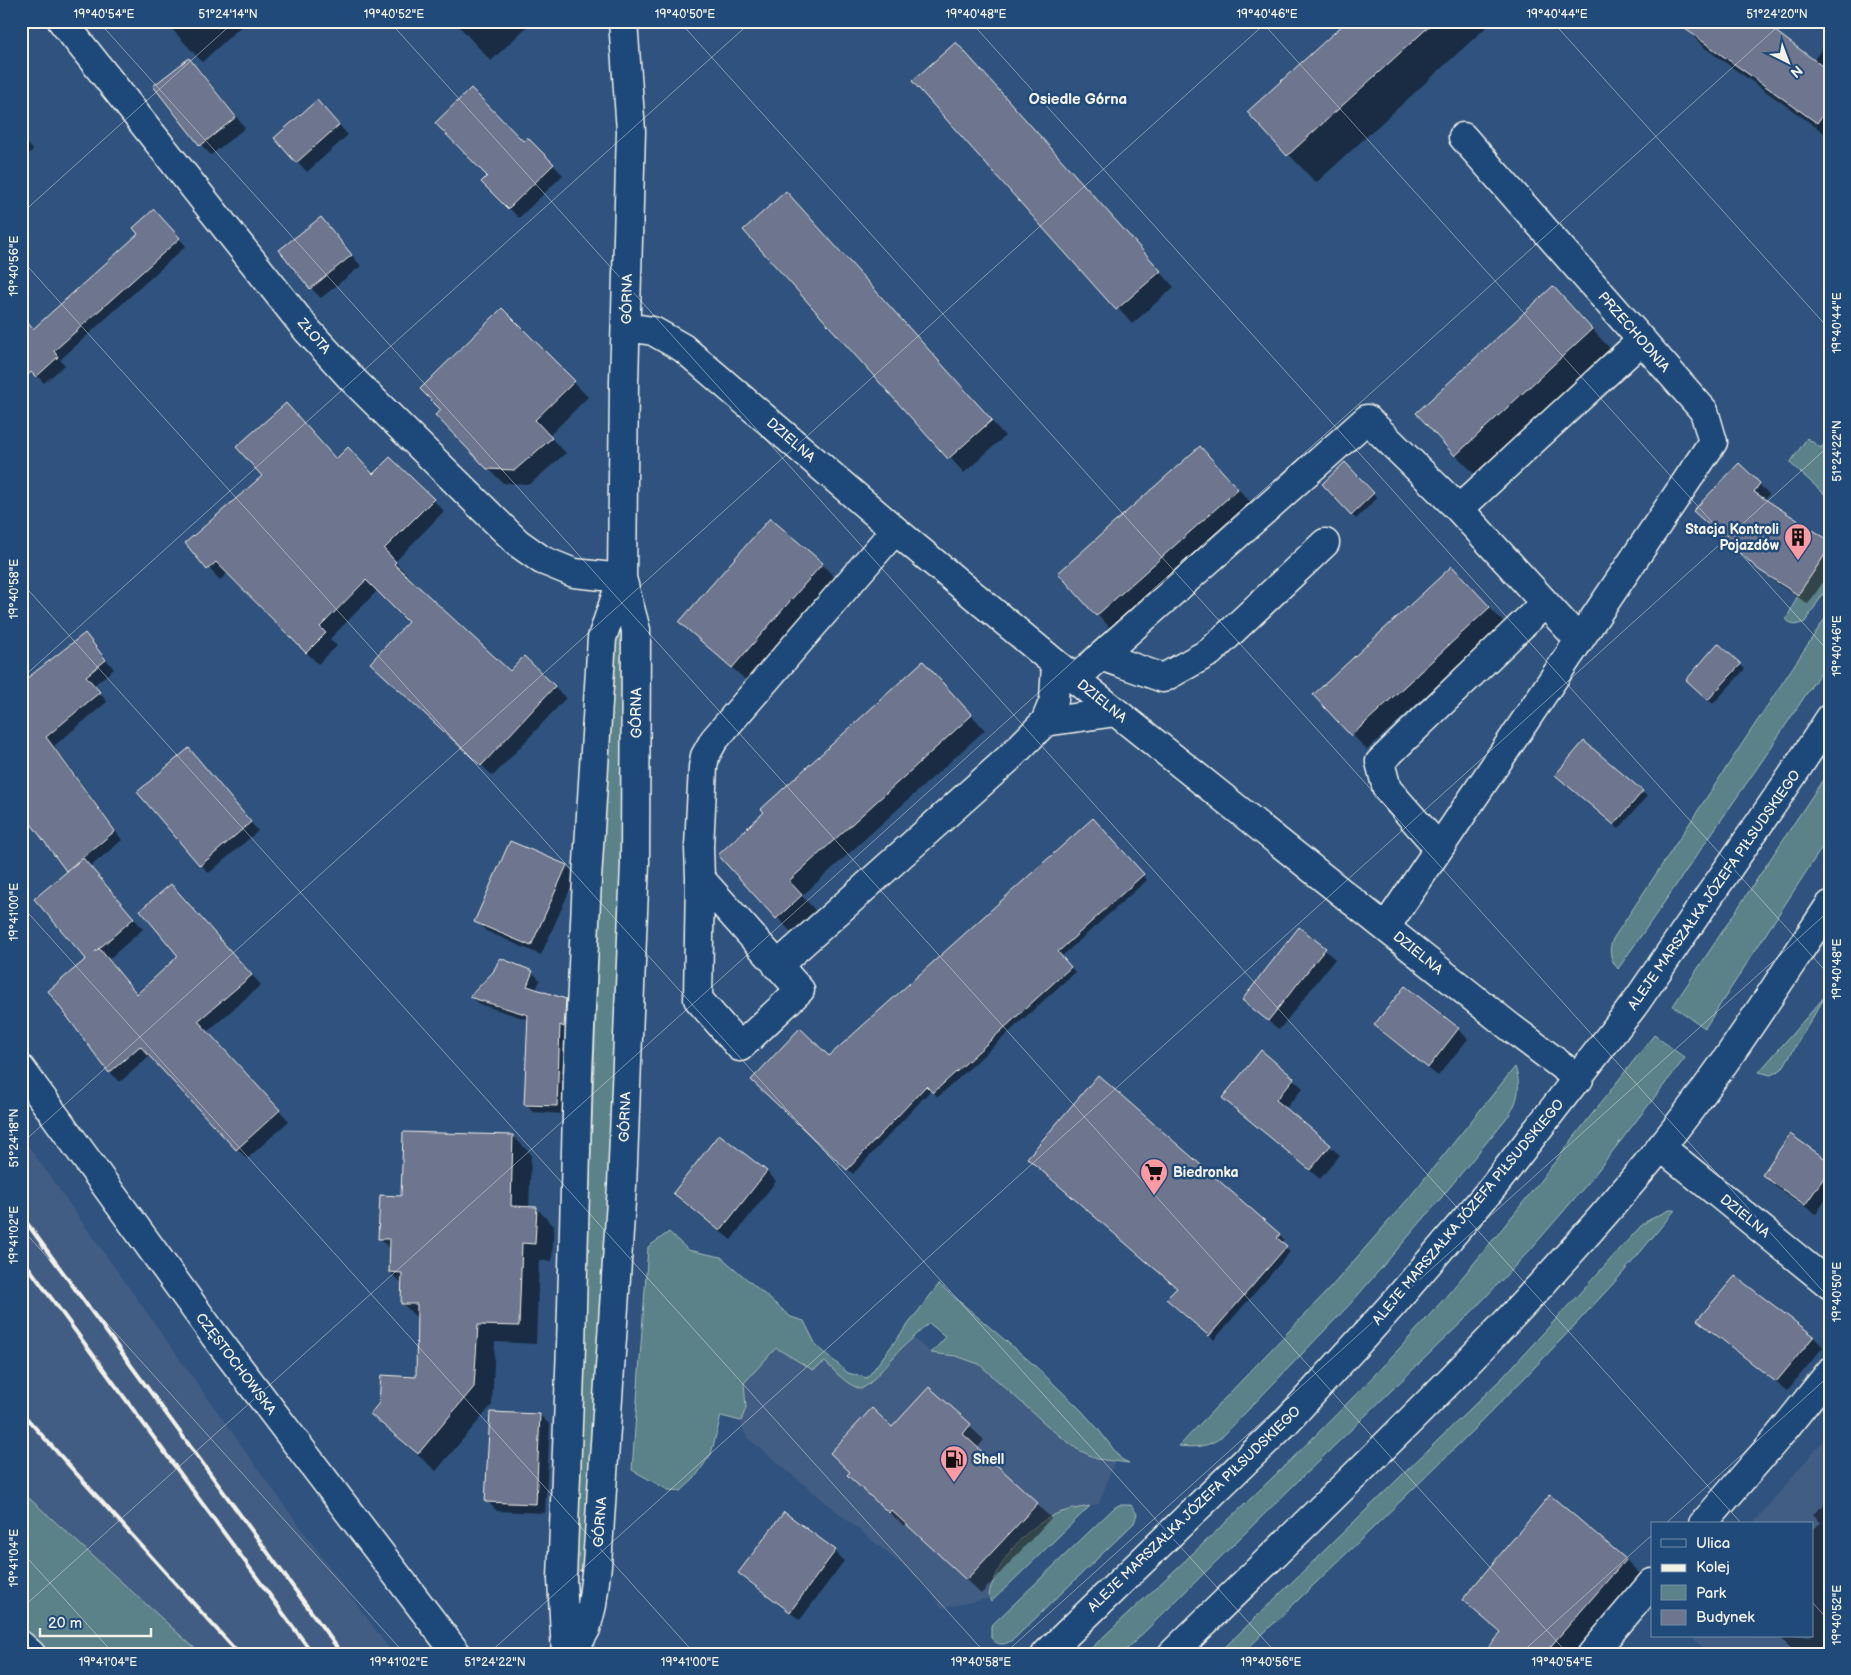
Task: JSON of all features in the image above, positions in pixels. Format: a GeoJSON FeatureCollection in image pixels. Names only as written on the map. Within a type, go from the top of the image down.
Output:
{"type":"FeatureCollection","features":[{"type":"Feature","properties":{"kind":"street","name":"ZŁOTA"},"geometry":{"type":"LineString","coordinates":[[62,21],[307,330],[354,381],[518,543],[542,560],[574,573],[622,578]]}},
{"type":"Feature","properties":{"kind":"street","name":"GÓRNA"},"geometry":{"type":"LineString","coordinates":[[572,1654],[586,1629],[595,1588],[622,1186],[635,862],[636,630],[622,578],[631,131],[623,21]]}},
{"type":"Feature","properties":{"kind":"street","name":"PRZECHODNIA"},"geometry":{"type":"LineString","coordinates":[[1463,137],[1704,410],[1713,442],[1579,640]]}},
{"type":"Feature","properties":{"kind":"street","name":"DZIELNA"},"geometry":{"type":"LineString","coordinates":[[626,327],[652,331],[683,348],[1065,671],[1510,1027],[1579,1079]]}},
{"type":"Feature","properties":{"kind":"street"},"geometry":{"type":"LineString","coordinates":[[1459,509],[1642,340]]}},
{"type":"Feature","properties":{"kind":"street"},"geometry":{"type":"LineString","coordinates":[[777,966],[1008,759],[1045,722],[1065,671],[1101,656],[1367,419],[1459,509],[1579,640],[1386,927]]}},
{"type":"Feature","properties":{"kind":"street"},"geometry":{"type":"LineString","coordinates":[[700,878],[800,990],[740,1047],[698,999],[699,847],[704,767],[709,748],[896,530]]}},
{"type":"Feature","properties":{"kind":"street"},"geometry":{"type":"LineString","coordinates":[[1101,656],[1163,678],[1210,652],[1325,543]]}},
{"type":"Feature","properties":{"kind":"street","name":"GÓRNA"},"geometry":{"type":"LineString","coordinates":[[566,1654],[562,1579],[571,1346],[578,1073],[587,879],[602,638],[622,578]]}},
{"type":"Feature","properties":{"kind":"street"},"geometry":{"type":"LineString","coordinates":[[1440,848],[1387,789],[1380,762],[1545,603]]}},
{"type":"Feature","properties":{"kind":"street"},"geometry":{"type":"LineString","coordinates":[[1045,722],[1116,712]]}},
{"type":"Feature","properties":{"kind":"street","name":"ALEJE MARSZAŁKA JÓZEFA PIŁSUDSKIEGO"},"geometry":{"type":"LineString","coordinates":[[1046,1654],[1285,1423],[1401,1295],[1493,1187],[1579,1079],[1640,997],[1830,718]]}},
{"type":"Feature","properties":{"kind":"street"},"geometry":{"type":"LineString","coordinates":[[1172,1654],[1509,1321],[1580,1243],[1661,1147],[1721,1066],[1830,905]]}},
{"type":"Feature","properties":{"kind":"street","name":"CZĘSTOCHOWSKA"},"geometry":{"type":"LineString","coordinates":[[21,1069],[214,1335],[457,1654]]}},
{"type":"Feature","properties":{"kind":"street","name":"DZIELNA"},"geometry":{"type":"LineString","coordinates":[[1661,1147],[1830,1285]]}},
{"type":"Feature","properties":{"kind":"street"},"geometry":{"type":"LineString","coordinates":[[1705,1522],[1778,1437],[1830,1372]]}},
{"type":"Feature","properties":{"kind":"street"},"geometry":{"type":"LineString","coordinates":[[1592,1654],[1651,1584]]}},
{"type":"Feature","properties":{"kind":"street"},"geometry":{"type":"LineString","coordinates":[[21,1645],[31,1654]]}},
{"type":"Feature","properties":{"kind":"shaded area"},"geometry":{"type":"Polygon","coordinates":[[[21,1136],[266,1480],[393,1654],[201,1654],[30,1499],[21,1494],[21,1136]]]}},
{"type":"Feature","properties":{"kind":"shaded area","name":"Shell"},"geometry":{"type":"Polygon","coordinates":[[[913,1338],[931,1353],[956,1356],[980,1364],[1063,1439],[1077,1449],[1097,1459],[1114,1462],[1099,1504],[1056,1514],[990,1589],[989,1598],[942,1608],[927,1587],[907,1569],[750,1440],[744,1432],[741,1421],[746,1408],[744,1383],[776,1348],[813,1370],[825,1362],[853,1387],[869,1384],[913,1338]]]}},
{"type":"Feature","properties":{"kind":"shaded area"},"geometry":{"type":"Polygon","coordinates":[[[1830,1432],[1830,1654],[1709,1654],[1693,1638],[1814,1638],[1814,1522],[1755,1522],[1830,1432]]]}},
{"type":"Feature","properties":{"kind":"green space"},"geometry":{"type":"Polygon","coordinates":[[[1830,437],[1830,499],[1790,463],[1807,438],[1821,448],[1830,437]]]}},
{"type":"Feature","properties":{"kind":"green space"},"geometry":{"type":"Polygon","coordinates":[[[1830,547],[1830,583],[1805,622],[1795,625],[1786,620],[1798,595],[1830,547]]]}},
{"type":"Feature","properties":{"kind":"green space"},"geometry":{"type":"Polygon","coordinates":[[[1830,611],[1830,658],[1764,758],[1618,969],[1611,955],[1613,939],[1830,611]]]}},
{"type":"Feature","properties":{"kind":"green space"},"geometry":{"type":"Polygon","coordinates":[[[621,626],[623,631],[624,821],[619,1024],[584,1571],[580,1571],[576,1567],[603,819],[613,634],[621,626]]]}},
{"type":"Feature","properties":{"kind":"green space"},"geometry":{"type":"Polygon","coordinates":[[[1830,769],[1830,835],[1705,1028],[1673,1006],[1830,769]]]}},
{"type":"Feature","properties":{"kind":"green space"},"geometry":{"type":"Polygon","coordinates":[[[1826,995],[1782,1069],[1771,1075],[1759,1072],[1826,995]]]}},
{"type":"Feature","properties":{"kind":"green space"},"geometry":{"type":"Polygon","coordinates":[[[1654,1035],[1685,1058],[1588,1183],[1530,1250],[1464,1320],[1122,1654],[1085,1654],[1269,1481],[1401,1347],[1497,1235],[1654,1035]]]}},
{"type":"Feature","properties":{"kind":"green space"},"geometry":{"type":"Polygon","coordinates":[[[1515,1067],[1518,1092],[1515,1104],[1509,1115],[1352,1302],[1223,1436],[1202,1446],[1179,1446],[1331,1287],[1408,1199],[1515,1067]]]}},
{"type":"Feature","properties":{"kind":"green space"},"geometry":{"type":"Polygon","coordinates":[[[1669,1210],[1675,1210],[1612,1285],[1568,1333],[1430,1473],[1242,1654],[1218,1654],[1504,1376],[1640,1227],[1647,1221],[1669,1210]]]}},
{"type":"Feature","properties":{"kind":"green space"},"geometry":{"type":"Polygon","coordinates":[[[669,1232],[688,1250],[721,1257],[791,1317],[804,1321],[816,1345],[848,1373],[867,1378],[939,1284],[1033,1364],[1080,1409],[1121,1459],[1129,1463],[1097,1459],[1077,1449],[1051,1429],[979,1364],[956,1356],[931,1353],[946,1337],[929,1323],[902,1348],[869,1384],[861,1389],[846,1381],[825,1362],[813,1370],[776,1348],[744,1383],[746,1408],[741,1421],[721,1416],[711,1454],[694,1479],[681,1491],[668,1490],[632,1470],[648,1247],[669,1232]]]}},
{"type":"Feature","properties":{"kind":"green space"},"geometry":{"type":"Polygon","coordinates":[[[21,1494],[30,1499],[201,1654],[52,1654],[21,1626],[21,1494]]]}},
{"type":"Feature","properties":{"kind":"green space"},"geometry":{"type":"Polygon","coordinates":[[[1119,1505],[1131,1505],[1137,1514],[1134,1523],[1015,1638],[1003,1644],[994,1641],[991,1638],[991,1626],[1119,1505]]]}},
{"type":"Feature","properties":{"kind":"green space"},"geometry":{"type":"Polygon","coordinates":[[[1090,1506],[991,1602],[990,1591],[1004,1560],[1027,1533],[1056,1514],[1090,1506]]]}},
{"type":"Feature","properties":{"kind":"building"},"geometry":{"type":"Polygon","coordinates":[[[1347,21],[1435,21],[1287,156],[1247,112],[1347,21]]]}},
{"type":"Feature","properties":{"kind":"building"},"geometry":{"type":"Polygon","coordinates":[[[1674,21],[1762,21],[1830,72],[1830,105],[1817,123],[1674,21]]]}},
{"type":"Feature","properties":{"kind":"building"},"geometry":{"type":"Polygon","coordinates":[[[956,42],[1161,271],[1116,310],[912,81],[956,42]]]}},
{"type":"Feature","properties":{"kind":"building"},"geometry":{"type":"Polygon","coordinates":[[[189,58],[236,117],[200,146],[153,86],[189,58]]]}},
{"type":"Feature","properties":{"kind":"building"},"geometry":{"type":"Polygon","coordinates":[[[471,88],[523,141],[527,137],[554,164],[508,209],[481,182],[487,176],[435,123],[471,88]]]}},
{"type":"Feature","properties":{"kind":"building"},"geometry":{"type":"Polygon","coordinates":[[[317,100],[339,125],[296,163],[274,138],[317,100]]]}},
{"type":"Feature","properties":{"kind":"building"},"geometry":{"type":"Polygon","coordinates":[[[786,191],[992,420],[948,459],[743,230],[786,191]]]}},
{"type":"Feature","properties":{"kind":"building"},"geometry":{"type":"Polygon","coordinates":[[[154,209],[180,238],[54,351],[58,357],[36,377],[31,372],[21,381],[21,315],[33,329],[138,234],[133,228],[154,209]]]}},
{"type":"Feature","properties":{"kind":"building"},"geometry":{"type":"Polygon","coordinates":[[[321,217],[352,255],[310,289],[279,250],[321,217]]]}},
{"type":"Feature","properties":{"kind":"building"},"geometry":{"type":"Polygon","coordinates":[[[1553,286],[1592,329],[1455,456],[1416,413],[1553,286]]]}},
{"type":"Feature","properties":{"kind":"building"},"geometry":{"type":"Polygon","coordinates":[[[502,308],[575,381],[535,420],[552,438],[515,470],[487,469],[435,415],[441,410],[420,389],[502,308]]]}},
{"type":"Feature","properties":{"kind":"building"},"geometry":{"type":"Polygon","coordinates":[[[286,403],[336,459],[348,447],[373,474],[390,457],[434,499],[384,549],[396,562],[394,564],[510,671],[524,656],[555,686],[481,766],[370,663],[408,622],[366,580],[320,627],[326,633],[306,653],[216,562],[207,570],[185,543],[262,476],[236,447],[286,403]]]}},
{"type":"Feature","properties":{"kind":"building"},"geometry":{"type":"Polygon","coordinates":[[[1200,446],[1238,489],[1096,616],[1058,573],[1200,446]]]}},
{"type":"Feature","properties":{"kind":"building"},"geometry":{"type":"Polygon","coordinates":[[[1345,462],[1374,493],[1351,515],[1322,484],[1345,462]]]}},
{"type":"Feature","properties":{"kind":"building"},"geometry":{"type":"Polygon","coordinates":[[[1739,463],[1760,483],[1754,492],[1830,541],[1830,547],[1798,595],[1759,570],[1693,511],[1739,463]]]}},
{"type":"Feature","properties":{"kind":"building"},"geometry":{"type":"Polygon","coordinates":[[[770,518],[823,563],[732,668],[679,622],[770,518]]]}},
{"type":"Feature","properties":{"kind":"building"},"geometry":{"type":"Polygon","coordinates":[[[1452,566],[1490,607],[1351,736],[1313,695],[1452,566]]]}},
{"type":"Feature","properties":{"kind":"building"},"geometry":{"type":"Polygon","coordinates":[[[85,633],[106,660],[86,676],[100,692],[46,737],[115,831],[66,871],[21,810],[21,683],[85,633]]]}},
{"type":"Feature","properties":{"kind":"building"},"geometry":{"type":"Polygon","coordinates":[[[1718,643],[1741,664],[1708,700],[1686,680],[1718,643]]]}},
{"type":"Feature","properties":{"kind":"building"},"geometry":{"type":"Polygon","coordinates":[[[923,661],[972,715],[789,881],[802,895],[776,919],[718,855],[764,812],[761,809],[923,661]]]}},
{"type":"Feature","properties":{"kind":"building"},"geometry":{"type":"Polygon","coordinates":[[[1584,741],[1643,791],[1614,825],[1555,775],[1584,741]]]}},
{"type":"Feature","properties":{"kind":"building"},"geometry":{"type":"Polygon","coordinates":[[[189,748],[251,822],[200,866],[137,792],[189,748]]]}},
{"type":"Feature","properties":{"kind":"building"},"geometry":{"type":"Polygon","coordinates":[[[1093,818],[1144,874],[1058,952],[1071,967],[933,1093],[926,1086],[847,1170],[751,1080],[800,1028],[829,1056],[1093,818]]]}},
{"type":"Feature","properties":{"kind":"building"},"geometry":{"type":"Polygon","coordinates":[[[510,841],[567,865],[531,946],[474,922],[510,841]]]}},
{"type":"Feature","properties":{"kind":"building"},"geometry":{"type":"Polygon","coordinates":[[[83,858],[134,918],[99,948],[137,994],[178,956],[140,910],[171,884],[252,975],[198,1021],[280,1110],[236,1150],[140,1046],[109,1073],[48,991],[86,959],[34,899],[83,858]]]}},
{"type":"Feature","properties":{"kind":"building"},"geometry":{"type":"Polygon","coordinates":[[[1299,927],[1326,948],[1268,1021],[1242,1000],[1299,927]]]}},
{"type":"Feature","properties":{"kind":"building"},"geometry":{"type":"Polygon","coordinates":[[[500,958],[533,971],[527,986],[566,999],[564,1027],[560,1025],[557,1106],[524,1105],[528,1015],[469,997],[493,972],[500,958]]]}},
{"type":"Feature","properties":{"kind":"building"},"geometry":{"type":"Polygon","coordinates":[[[1405,986],[1459,1028],[1428,1068],[1374,1025],[1405,986]]]}},
{"type":"Feature","properties":{"kind":"building"},"geometry":{"type":"Polygon","coordinates":[[[1261,1050],[1294,1078],[1276,1100],[1331,1145],[1310,1170],[1222,1098],[1261,1050]]]}},
{"type":"Feature","properties":{"kind":"building","name":"Biedronka"},"geometry":{"type":"Polygon","coordinates":[[[1098,1075],[1280,1234],[1277,1238],[1287,1246],[1209,1336],[1166,1299],[1177,1288],[1027,1158],[1098,1075]]]}},
{"type":"Feature","properties":{"kind":"building"},"geometry":{"type":"Polygon","coordinates":[[[403,1132],[513,1135],[511,1206],[537,1207],[535,1244],[522,1243],[519,1326],[478,1325],[474,1387],[418,1454],[370,1414],[379,1403],[381,1375],[416,1377],[417,1304],[401,1304],[402,1273],[389,1272],[390,1239],[378,1239],[380,1195],[401,1196],[403,1132]]]}},
{"type":"Feature","properties":{"kind":"building"},"geometry":{"type":"Polygon","coordinates":[[[719,1134],[767,1171],[720,1231],[673,1193],[719,1134]]]}},
{"type":"Feature","properties":{"kind":"building"},"geometry":{"type":"Polygon","coordinates":[[[1790,1134],[1830,1162],[1830,1169],[1805,1205],[1762,1175],[1790,1134]]]}},
{"type":"Feature","properties":{"kind":"building"},"geometry":{"type":"Polygon","coordinates":[[[1735,1276],[1814,1336],[1776,1382],[1697,1320],[1735,1276]]]}},
{"type":"Feature","properties":{"kind":"building"},"geometry":{"type":"Polygon","coordinates":[[[929,1387],[971,1424],[963,1434],[1038,1503],[966,1580],[891,1510],[889,1513],[847,1475],[850,1472],[830,1453],[872,1408],[892,1427],[929,1387]]]}},
{"type":"Feature","properties":{"kind":"building"},"geometry":{"type":"Polygon","coordinates":[[[490,1412],[540,1414],[536,1504],[485,1502],[490,1412]]]}},
{"type":"Feature","properties":{"kind":"building"},"geometry":{"type":"Polygon","coordinates":[[[1550,1495],[1626,1559],[1544,1654],[1483,1654],[1501,1633],[1462,1600],[1550,1495]]]}},
{"type":"Feature","properties":{"kind":"building"},"geometry":{"type":"Polygon","coordinates":[[[784,1512],[836,1550],[790,1612],[738,1573],[784,1512]]]}},
{"type":"Feature","properties":{"kind":"railway"},"geometry":{"type":"LineString","coordinates":[[21,1215],[342,1654]]}},
{"type":"Feature","properties":{"kind":"railway"},"geometry":{"type":"LineString","coordinates":[[21,1257],[313,1654]]}},
{"type":"Feature","properties":{"kind":"railway"},"geometry":{"type":"LineString","coordinates":[[21,1412],[239,1654]]}},
{"type":"Feature","properties":{"kind":"place","name":"Stacja Kontroli Pojazdów"},"geometry":{"type":"Point","coordinates":[1798,561]}},
{"type":"Feature","properties":{"kind":"place","name":"Biedronka"},"geometry":{"type":"Point","coordinates":[1154,1196]}},
{"type":"Feature","properties":{"kind":"place","name":"Shell"},"geometry":{"type":"Point","coordinates":[954,1483]}},
{"type":"Feature","properties":{"kind":"district","name":"Osiedle Górna"},"geometry":{"type":"Point","coordinates":[1078,99]}}]}
